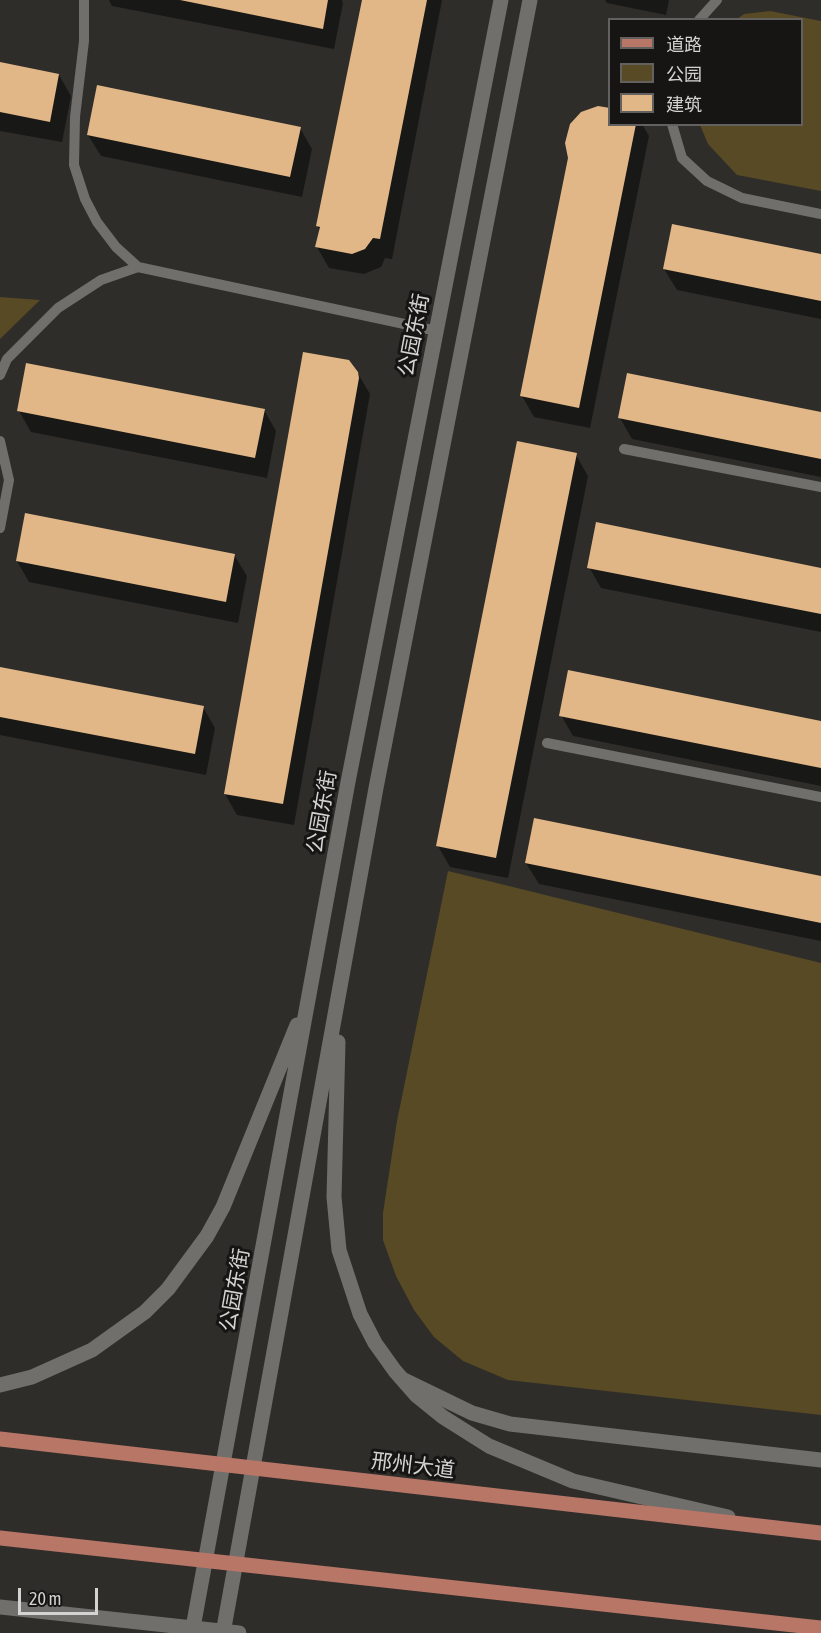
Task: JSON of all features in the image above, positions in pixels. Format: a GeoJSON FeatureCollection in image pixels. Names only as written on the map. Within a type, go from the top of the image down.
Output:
{"type":"FeatureCollection","features":[{"type":"Feature","properties":{"kind":"main road","name":"邢州大道"},"geometry":{"type":"LineString","coordinates":[[0,1439],[821,1533]]}},
{"type":"Feature","properties":{"kind":"main road"},"geometry":{"type":"LineString","coordinates":[[0,1538],[821,1628]]}},
{"type":"Feature","properties":{"kind":"street","name":"公园东街"},"geometry":{"type":"LineString","coordinates":[[193,1630],[310,994],[501,0]]}},
{"type":"Feature","properties":{"kind":"street"},"geometry":{"type":"LineString","coordinates":[[0,1608],[228,1633],[235,1564],[340,989],[530,0]]}},
{"type":"Feature","properties":{"kind":"street"},"geometry":{"type":"LineString","coordinates":[[340,989],[333,1197],[339,1250],[360,1314],[375,1343],[404,1380],[443,1418],[489,1446],[573,1480],[787,1529]]}},
{"type":"Feature","properties":{"kind":"street"},"geometry":{"type":"LineString","coordinates":[[0,1385],[62,1365],[119,1332],[145,1312],[189,1263],[223,1207],[310,994]]}},
{"type":"Feature","properties":{"kind":"street"},"geometry":{"type":"LineString","coordinates":[[404,1380],[472,1413],[510,1424],[821,1460]]}},
{"type":"Feature","properties":{"kind":"lane"},"geometry":{"type":"LineString","coordinates":[[84,0],[84,41],[75,117],[74,165],[85,199],[97,222],[116,247],[138,267],[437,331]]}},
{"type":"Feature","properties":{"kind":"lane"},"geometry":{"type":"LineString","coordinates":[[701,18],[717,0]]}},
{"type":"Feature","properties":{"kind":"lane"},"geometry":{"type":"LineString","coordinates":[[673,126],[681,158],[707,181],[742,198],[821,214]]}},
{"type":"Feature","properties":{"kind":"lane"},"geometry":{"type":"LineString","coordinates":[[0,375],[7,359],[58,308],[100,280],[138,267]]}},
{"type":"Feature","properties":{"kind":"lane"},"geometry":{"type":"LineString","coordinates":[[0,441],[9,480],[0,528]]}},
{"type":"Feature","properties":{"kind":"lane"},"geometry":{"type":"LineString","coordinates":[[624,449],[821,487]]}},
{"type":"Feature","properties":{"kind":"lane"},"geometry":{"type":"LineString","coordinates":[[547,743],[821,797]]}},
{"type":"Feature","properties":{"kind":"green space"},"geometry":{"type":"Polygon","coordinates":[[[770,11],[821,21],[821,191],[737,175],[708,144],[700,126],[803,126],[803,18],[738,18],[744,14],[770,11]]]}},
{"type":"Feature","properties":{"kind":"green space"},"geometry":{"type":"Polygon","coordinates":[[[0,297],[40,300],[0,339],[0,297]]]}},
{"type":"Feature","properties":{"kind":"green space"},"geometry":{"type":"Polygon","coordinates":[[[448,871],[821,963],[821,1415],[508,1380],[463,1361],[434,1337],[414,1310],[396,1276],[383,1240],[383,1213],[397,1121],[448,871]]]}},
{"type":"Feature","properties":{"kind":"building"},"geometry":{"type":"Polygon","coordinates":[[[180,0],[328,0],[323,29],[180,0]]]}},
{"type":"Feature","properties":{"kind":"building"},"geometry":{"type":"Polygon","coordinates":[[[362,0],[427,0],[380,239],[373,238],[365,249],[352,254],[315,247],[320,227],[316,226],[362,0]]]}},
{"type":"Feature","properties":{"kind":"building"},"geometry":{"type":"Polygon","coordinates":[[[0,62],[59,74],[50,122],[0,112],[0,62]]]}},
{"type":"Feature","properties":{"kind":"building"},"geometry":{"type":"Polygon","coordinates":[[[97,85],[301,127],[290,177],[87,135],[97,85]]]}},
{"type":"Feature","properties":{"kind":"building"},"geometry":{"type":"Polygon","coordinates":[[[598,106],[608,108],[608,126],[636,126],[579,408],[520,396],[568,158],[565,143],[570,124],[581,112],[598,106]]]}},
{"type":"Feature","properties":{"kind":"building"},"geometry":{"type":"Polygon","coordinates":[[[672,224],[821,254],[821,301],[663,269],[672,224]]]}},
{"type":"Feature","properties":{"kind":"building"},"geometry":{"type":"Polygon","coordinates":[[[303,352],[349,360],[358,372],[359,378],[283,804],[224,794],[303,352]]]}},
{"type":"Feature","properties":{"kind":"building"},"geometry":{"type":"Polygon","coordinates":[[[26,363],[265,409],[255,458],[17,411],[26,363]]]}},
{"type":"Feature","properties":{"kind":"building"},"geometry":{"type":"Polygon","coordinates":[[[627,373],[821,412],[821,459],[618,418],[627,373]]]}},
{"type":"Feature","properties":{"kind":"building"},"geometry":{"type":"Polygon","coordinates":[[[517,441],[577,453],[496,858],[436,846],[517,441]]]}},
{"type":"Feature","properties":{"kind":"building"},"geometry":{"type":"Polygon","coordinates":[[[25,513],[235,554],[226,602],[16,561],[25,513]]]}},
{"type":"Feature","properties":{"kind":"building"},"geometry":{"type":"Polygon","coordinates":[[[596,522],[821,568],[821,614],[587,568],[596,522]]]}},
{"type":"Feature","properties":{"kind":"building"},"geometry":{"type":"Polygon","coordinates":[[[0,667],[204,706],[195,754],[0,717],[0,667]]]}},
{"type":"Feature","properties":{"kind":"building"},"geometry":{"type":"Polygon","coordinates":[[[568,670],[821,721],[821,768],[559,716],[568,670]]]}},
{"type":"Feature","properties":{"kind":"building"},"geometry":{"type":"Polygon","coordinates":[[[534,818],[821,876],[821,923],[525,863],[534,818]]]}}]}
